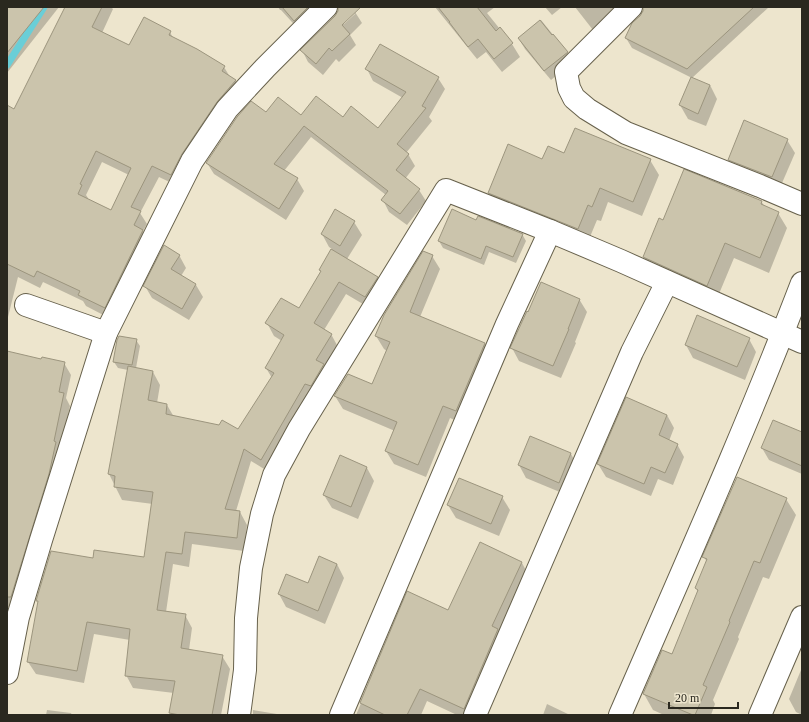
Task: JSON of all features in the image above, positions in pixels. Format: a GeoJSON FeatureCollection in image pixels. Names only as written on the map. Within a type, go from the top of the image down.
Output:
{"type":"FeatureCollection","features":[{"type":"Feature","properties":{"kind":"street"},"geometry":{"type":"LineString","coordinates":[[7,673],[20,609],[106,333],[192,161],[227,109],[265,68],[326,7]]}},
{"type":"Feature","properties":{"kind":"street"},"geometry":{"type":"LineString","coordinates":[[631,7],[566,72],[569,88],[574,98],[587,109],[626,132],[802,204]]}},
{"type":"Feature","properties":{"kind":"street"},"geometry":{"type":"LineString","coordinates":[[239,715],[245,670],[246,618],[251,568],[262,514],[274,475],[303,423],[446,190],[621,261],[792,338]]}},
{"type":"Feature","properties":{"kind":"street"},"geometry":{"type":"LineString","coordinates":[[341,715],[507,324],[550,231]]}},
{"type":"Feature","properties":{"kind":"street"},"geometry":{"type":"LineString","coordinates":[[475,715],[632,352],[667,282]]}},
{"type":"Feature","properties":{"kind":"street"},"geometry":{"type":"LineString","coordinates":[[620,715],[719,487],[792,338],[802,284]]}},
{"type":"Feature","properties":{"kind":"street"},"geometry":{"type":"LineString","coordinates":[[26,304],[106,333]]}},
{"type":"Feature","properties":{"kind":"street"},"geometry":{"type":"LineString","coordinates":[[760,715],[802,617]]}},
{"type":"Feature","properties":{"kind":"building"},"geometry":{"type":"Polygon","coordinates":[[[7,7],[44,7],[7,53],[7,7]]]}},
{"type":"Feature","properties":{"kind":"building"},"geometry":{"type":"Polygon","coordinates":[[[65,7],[102,7],[92,27],[129,45],[144,17],[171,31],[169,35],[197,49],[225,66],[222,71],[236,80],[217,102],[182,154],[171,175],[152,166],[131,207],[141,211],[134,225],[143,230],[105,308],[78,295],[80,291],[37,271],[34,277],[7,264],[7,105],[14,109],[65,7]],[[96,151],[80,184],[82,185],[78,194],[111,210],[131,168],[96,151]]]}},
{"type":"Feature","properties":{"kind":"building"},"geometry":{"type":"Polygon","coordinates":[[[282,7],[308,7],[294,21],[282,7]]]}},
{"type":"Feature","properties":{"kind":"building"},"geometry":{"type":"Polygon","coordinates":[[[338,7],[361,7],[342,25],[350,34],[332,51],[329,48],[316,64],[300,50],[335,16],[338,11],[338,7]]]}},
{"type":"Feature","properties":{"kind":"building"},"geometry":{"type":"Polygon","coordinates":[[[438,7],[477,7],[496,31],[500,27],[513,43],[494,59],[478,39],[468,47],[438,7]]]}},
{"type":"Feature","properties":{"kind":"building"},"geometry":{"type":"Polygon","coordinates":[[[643,7],[754,7],[687,69],[625,38],[632,23],[643,11],[643,7]]]}},
{"type":"Feature","properties":{"kind":"building"},"geometry":{"type":"Polygon","coordinates":[[[540,20],[568,52],[544,71],[518,38],[540,20]]]}},
{"type":"Feature","properties":{"kind":"building"},"geometry":{"type":"Polygon","coordinates":[[[380,44],[439,77],[422,106],[426,108],[397,144],[409,154],[396,170],[420,189],[400,214],[381,200],[388,191],[304,126],[274,164],[298,178],[279,209],[206,163],[237,117],[251,101],[266,112],[278,97],[301,115],[316,96],[343,117],[351,106],[378,128],[406,92],[365,69],[380,44]]]}},
{"type":"Feature","properties":{"kind":"building"},"geometry":{"type":"Polygon","coordinates":[[[691,77],[710,85],[698,114],[679,105],[691,77]]]}},
{"type":"Feature","properties":{"kind":"building"},"geometry":{"type":"Polygon","coordinates":[[[744,120],[788,139],[772,177],[728,160],[744,120]]]}},
{"type":"Feature","properties":{"kind":"building"},"geometry":{"type":"Polygon","coordinates":[[[575,128],[651,159],[633,202],[600,188],[592,207],[588,205],[578,229],[488,193],[508,144],[542,159],[548,146],[564,153],[575,128]]]}},
{"type":"Feature","properties":{"kind":"building"},"geometry":{"type":"Polygon","coordinates":[[[684,169],[762,201],[761,204],[779,212],[760,258],[725,243],[707,286],[643,257],[659,218],[663,220],[684,169]]]}},
{"type":"Feature","properties":{"kind":"building"},"geometry":{"type":"Polygon","coordinates":[[[335,209],[355,221],[340,246],[321,234],[335,209]]]}},
{"type":"Feature","properties":{"kind":"building"},"geometry":{"type":"Polygon","coordinates":[[[452,209],[476,220],[478,216],[523,234],[513,257],[486,246],[481,259],[438,241],[452,209]]]}},
{"type":"Feature","properties":{"kind":"building"},"geometry":{"type":"Polygon","coordinates":[[[164,245],[180,255],[171,269],[196,284],[182,309],[143,286],[164,245]]]}},
{"type":"Feature","properties":{"kind":"building"},"geometry":{"type":"Polygon","coordinates":[[[331,249],[378,277],[365,297],[339,282],[314,323],[332,334],[316,360],[324,364],[311,386],[305,384],[261,460],[244,449],[225,509],[240,511],[237,538],[185,532],[182,554],[166,552],[157,610],[186,614],[181,648],[223,655],[212,715],[180,715],[169,713],[175,681],[125,676],[130,629],[87,622],[77,671],[27,662],[38,601],[36,601],[51,551],[93,558],[94,550],[144,557],[153,492],[114,487],[115,476],[108,474],[128,366],[153,371],[148,400],[167,404],[166,414],[219,425],[222,420],[238,429],[274,373],[265,368],[284,335],[265,323],[281,298],[299,308],[321,271],[319,270],[331,249]]]}},
{"type":"Feature","properties":{"kind":"building"},"geometry":{"type":"Polygon","coordinates":[[[423,251],[433,255],[410,312],[485,343],[456,411],[443,406],[418,465],[385,451],[397,422],[334,396],[348,374],[372,384],[390,342],[375,336],[384,315],[423,251]]]}},
{"type":"Feature","properties":{"kind":"building"},"geometry":{"type":"Polygon","coordinates":[[[541,282],[580,299],[553,366],[510,348],[541,282]]]}},
{"type":"Feature","properties":{"kind":"building"},"geometry":{"type":"Polygon","coordinates":[[[697,315],[750,338],[737,367],[685,345],[697,315]]]}},
{"type":"Feature","properties":{"kind":"building"},"geometry":{"type":"Polygon","coordinates":[[[119,336],[137,339],[132,365],[113,362],[119,336]]]}},
{"type":"Feature","properties":{"kind":"building"},"geometry":{"type":"Polygon","coordinates":[[[7,351],[41,359],[42,357],[65,362],[59,392],[64,393],[49,474],[11,597],[7,597],[7,351]]]}},
{"type":"Feature","properties":{"kind":"building"},"geometry":{"type":"Polygon","coordinates":[[[626,397],[667,415],[659,435],[678,444],[665,473],[651,467],[644,484],[597,464],[626,397]]]}},
{"type":"Feature","properties":{"kind":"building"},"geometry":{"type":"Polygon","coordinates":[[[773,420],[802,432],[802,466],[761,448],[773,420]]]}},
{"type":"Feature","properties":{"kind":"building"},"geometry":{"type":"Polygon","coordinates":[[[530,436],[571,453],[559,483],[518,465],[530,436]]]}},
{"type":"Feature","properties":{"kind":"building"},"geometry":{"type":"Polygon","coordinates":[[[340,455],[367,467],[351,507],[323,495],[340,455]]]}},
{"type":"Feature","properties":{"kind":"building"},"geometry":{"type":"Polygon","coordinates":[[[737,477],[787,498],[760,563],[754,561],[703,685],[707,687],[695,715],[693,715],[643,694],[662,650],[672,654],[698,590],[695,588],[707,559],[702,557],[737,477]]]}},
{"type":"Feature","properties":{"kind":"building"},"geometry":{"type":"Polygon","coordinates":[[[459,478],[503,496],[491,524],[447,505],[459,478]]]}},
{"type":"Feature","properties":{"kind":"building"},"geometry":{"type":"Polygon","coordinates":[[[480,542],[522,562],[492,626],[498,629],[464,709],[420,689],[407,715],[385,715],[360,703],[407,591],[448,610],[480,542]]]}},
{"type":"Feature","properties":{"kind":"building"},"geometry":{"type":"Polygon","coordinates":[[[319,556],[337,564],[318,611],[278,594],[286,574],[308,583],[319,556]]]}},
{"type":"Feature","properties":{"kind":"waterway"},"geometry":{"type":"LineString","coordinates":[[7,65],[44,7]]}}]}
